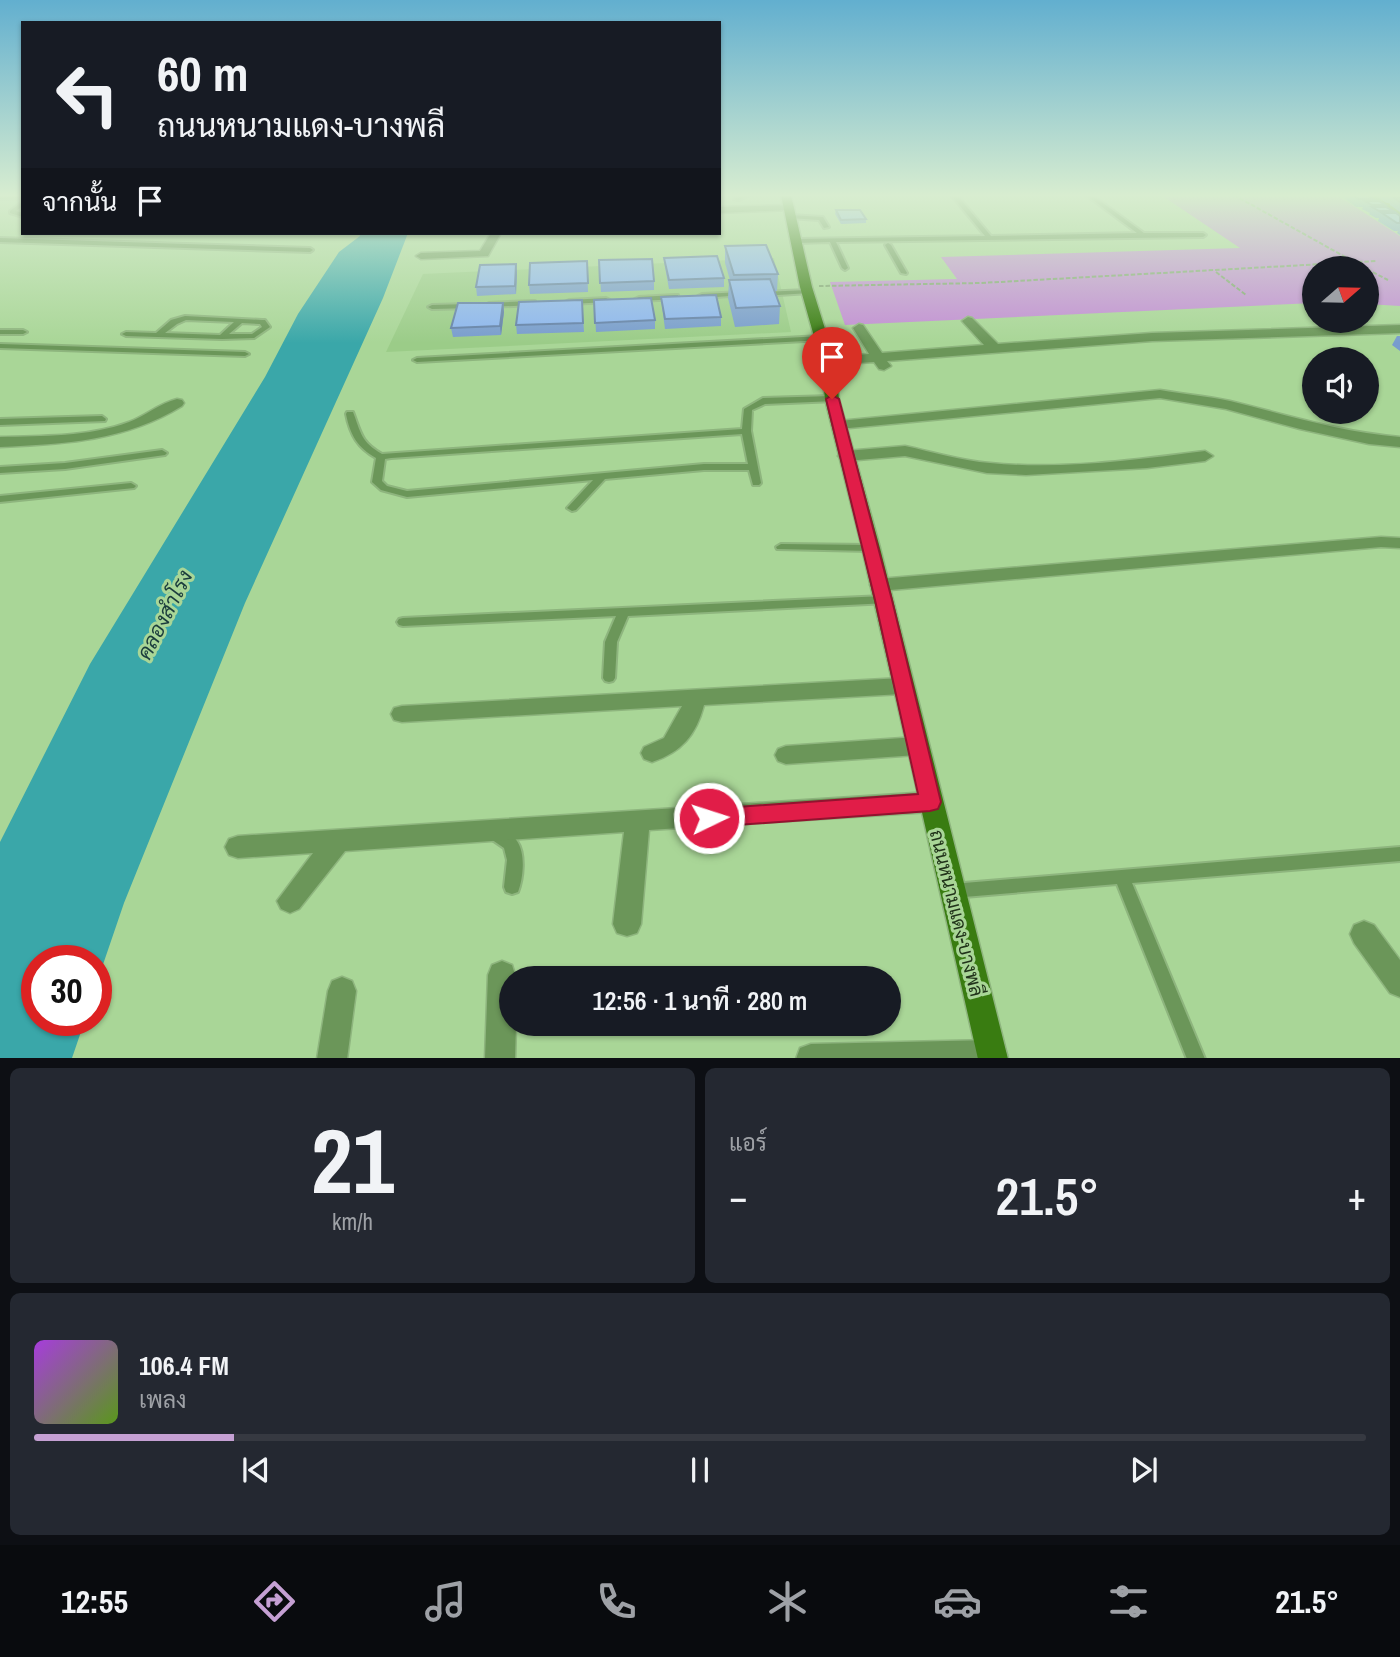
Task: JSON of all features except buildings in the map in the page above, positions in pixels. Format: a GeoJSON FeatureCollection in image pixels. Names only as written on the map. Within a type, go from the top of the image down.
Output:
{"type":"FeatureCollection","features":[{"type":"Feature","properties":{"kind":"main road","name":"ถนนหนามแดง-บางพลี"},"geometry":{"type":"LineString","coordinates":[[797,244],[993,1057]]}},
{"type":"Feature","properties":{"kind":"street"},"geometry":{"type":"LineString","coordinates":[[421,256],[484,254],[490,244]]}},
{"type":"Feature","properties":{"kind":"street"},"geometry":{"type":"LineString","coordinates":[[968,321],[995,349]]}},
{"type":"Feature","properties":{"kind":"street"},"geometry":{"type":"LineString","coordinates":[[859,328],[881,361]]}},
{"type":"Feature","properties":{"kind":"street"},"geometry":{"type":"LineString","coordinates":[[828,366],[995,349],[1165,336],[1400,329]]}},
{"type":"Feature","properties":{"kind":"street"},"geometry":{"type":"LineString","coordinates":[[881,361],[1296,339],[1400,338]]}},
{"type":"Feature","properties":{"kind":"street"},"geometry":{"type":"LineString","coordinates":[[839,425],[1160,394],[1227,405],[1346,435],[1400,442]]}},
{"type":"Feature","properties":{"kind":"street"},"geometry":{"type":"LineString","coordinates":[[0,442],[107,434],[146,423],[177,403]]}},
{"type":"Feature","properties":{"kind":"street"},"geometry":{"type":"LineString","coordinates":[[846,456],[905,451],[987,468],[1026,470],[1147,463],[1205,456]]}},
{"type":"Feature","properties":{"kind":"street"},"geometry":{"type":"LineString","coordinates":[[881,593],[1381,542],[1400,543]]}},
{"type":"Feature","properties":{"kind":"street"},"geometry":{"type":"LineString","coordinates":[[402,715],[902,686]]}},
{"type":"Feature","properties":{"kind":"street"},"geometry":{"type":"LineString","coordinates":[[652,753],[672,744],[690,716],[695,698]]}},
{"type":"Feature","properties":{"kind":"street"},"geometry":{"type":"LineString","coordinates":[[786,755],[917,746]]}},
{"type":"Feature","properties":{"kind":"street"},"geometry":{"type":"LineString","coordinates":[[238,847],[930,802]]}},
{"type":"Feature","properties":{"kind":"street"},"geometry":{"type":"LineString","coordinates":[[627,924],[637,823]]}},
{"type":"Feature","properties":{"kind":"street"},"geometry":{"type":"LineString","coordinates":[[290,901],[338,841]]}},
{"type":"Feature","properties":{"kind":"street"},"geometry":{"type":"LineString","coordinates":[[1364,934],[1400,983]]}},
{"type":"Feature","properties":{"kind":"street"},"geometry":{"type":"LineString","coordinates":[[332,1058],[342,991]]}},
{"type":"Feature","properties":{"kind":"street"},"geometry":{"type":"LineString","coordinates":[[500,1058],[501,1036]]}},
{"type":"Feature","properties":{"kind":"street"},"geometry":{"type":"LineString","coordinates":[[902,1058],[993,1057]]}},
{"type":"Feature","properties":{"kind":"lane"},"geometry":{"type":"LineString","coordinates":[[136,244],[310,250]]}},
{"type":"Feature","properties":{"kind":"lane"},"geometry":{"type":"LineString","coordinates":[[834,244],[845,268]]}},
{"type":"Feature","properties":{"kind":"lane"},"geometry":{"type":"LineString","coordinates":[[862,245],[927,244]]}},
{"type":"Feature","properties":{"kind":"lane"},"geometry":{"type":"LineString","coordinates":[[888,245],[904,273]]}},
{"type":"Feature","properties":{"kind":"lane"},"geometry":{"type":"LineString","coordinates":[[696,296],[807,289]]}},
{"type":"Feature","properties":{"kind":"lane"},"geometry":{"type":"LineString","coordinates":[[627,299],[682,297]]}},
{"type":"Feature","properties":{"kind":"lane"},"geometry":{"type":"LineString","coordinates":[[557,302],[613,300]]}},
{"type":"Feature","properties":{"kind":"lane"},"geometry":{"type":"LineString","coordinates":[[432,307],[543,303]]}},
{"type":"Feature","properties":{"kind":"lane"},"geometry":{"type":"LineString","coordinates":[[126,334],[254,336],[266,327],[262,322],[242,320],[178,319],[159,334]]}},
{"type":"Feature","properties":{"kind":"lane"},"geometry":{"type":"LineString","coordinates":[[222,337],[242,320]]}},
{"type":"Feature","properties":{"kind":"lane"},"geometry":{"type":"LineString","coordinates":[[0,332],[23,332]]}},
{"type":"Feature","properties":{"kind":"lane"},"geometry":{"type":"LineString","coordinates":[[417,360],[821,338]]}},
{"type":"Feature","properties":{"kind":"lane"},"geometry":{"type":"LineString","coordinates":[[0,345],[245,354]]}},
{"type":"Feature","properties":{"kind":"lane"},"geometry":{"type":"LineString","coordinates":[[756,483],[746,431],[748,409],[755,404],[832,399]]}},
{"type":"Feature","properties":{"kind":"lane"},"geometry":{"type":"LineString","coordinates":[[350,414],[354,435],[362,447],[381,457],[746,431]]}},
{"type":"Feature","properties":{"kind":"lane"},"geometry":{"type":"LineString","coordinates":[[0,422],[102,419]]}},
{"type":"Feature","properties":{"kind":"lane"},"geometry":{"type":"LineString","coordinates":[[0,470],[65,466],[162,453]]}},
{"type":"Feature","properties":{"kind":"lane"},"geometry":{"type":"LineString","coordinates":[[381,457],[377,482],[384,488],[407,494],[704,467],[753,467]]}},
{"type":"Feature","properties":{"kind":"lane"},"geometry":{"type":"LineString","coordinates":[[572,508],[601,477]]}},
{"type":"Feature","properties":{"kind":"lane"},"geometry":{"type":"LineString","coordinates":[[0,499],[131,486]]}},
{"type":"Feature","properties":{"kind":"lane"},"geometry":{"type":"LineString","coordinates":[[781,547],[871,548]]}},
{"type":"Feature","properties":{"kind":"lane"},"geometry":{"type":"LineString","coordinates":[[403,622],[624,611],[881,593]]}},
{"type":"Feature","properties":{"kind":"lane"},"geometry":{"type":"LineString","coordinates":[[609,678],[611,642],[624,611]]}},
{"type":"Feature","properties":{"kind":"lane"},"geometry":{"type":"LineString","coordinates":[[490,832],[511,844],[515,860],[512,887]]}},
{"type":"Feature","properties":{"kind":"lane"},"geometry":{"type":"LineString","coordinates":[[952,891],[1400,854]]}},
{"type":"Feature","properties":{"kind":"lane"},"geometry":{"type":"LineString","coordinates":[[1122,877],[1196,1058]]}},
{"type":"Feature","properties":{"kind":"path"},"geometry":{"type":"LineString","coordinates":[[1322,244],[1343,256]]}},
{"type":"Feature","properties":{"kind":"path"},"geometry":{"type":"LineString","coordinates":[[807,289],[1302,265]]}},
{"type":"Feature","properties":{"kind":"path"},"geometry":{"type":"LineString","coordinates":[[1214,270],[1246,295]]}},
{"type":"Feature","properties":{"kind":"path"},"geometry":{"type":"LineString","coordinates":[[1379,275],[1388,280]]}},
{"type":"Feature","properties":{"kind":"shaded area"},"geometry":{"type":"Polygon","coordinates":[[[1235,244],[1400,244],[1400,306],[1379,305],[1379,256],[1302,256],[1302,304],[845,325],[830,282],[957,279],[941,257],[1240,248],[1235,244]]]}},
{"type":"Feature","properties":{"kind":"shaded area"},"geometry":{"type":"Polygon","coordinates":[[[774,258],[791,332],[386,352],[423,274],[774,258]]]}},
{"type":"Feature","properties":{"kind":"water","name":"คลองสำโรง"},"geometry":{"type":"Polygon","coordinates":[[[349,244],[404,244],[383,298],[245,603],[124,903],[110,945],[21,945],[21,1036],[80,1036],[72,1058],[0,1058],[0,842],[90,664],[265,377],[298,314],[339,252],[349,244]]]}},
{"type":"Feature","properties":{"kind":"route"},"geometry":{"type":"LineString","coordinates":[[709,818],[930,802],[884,600],[832,399]]}}]}
